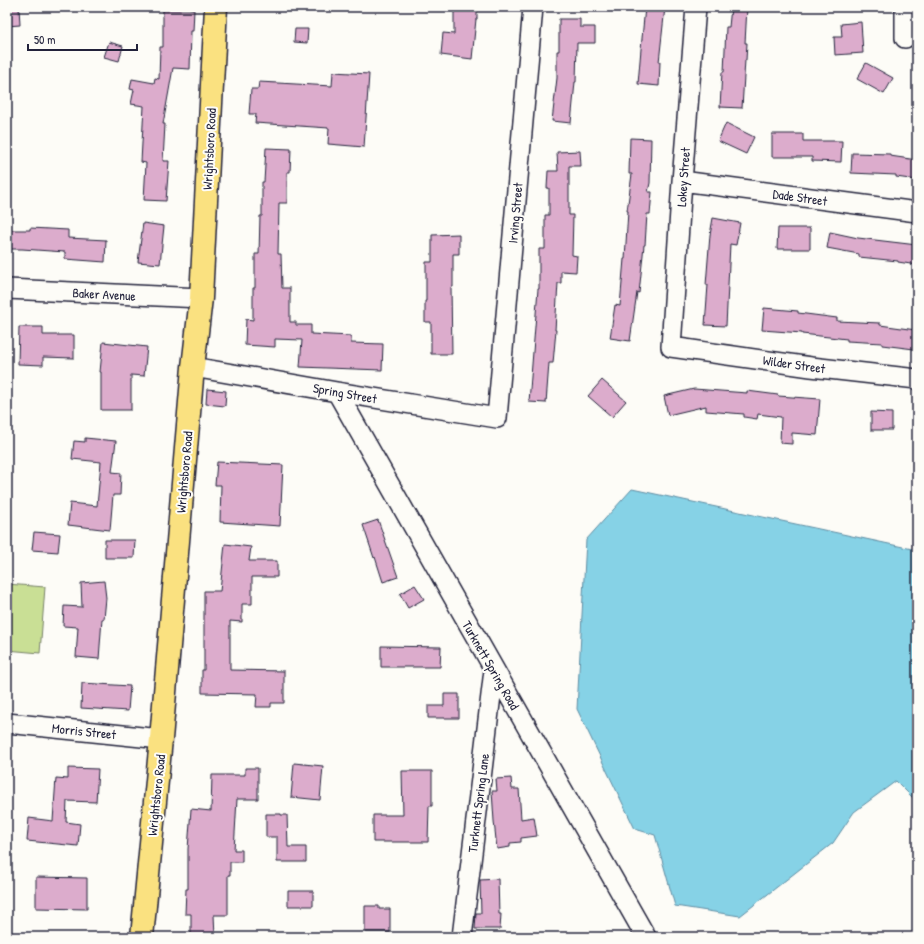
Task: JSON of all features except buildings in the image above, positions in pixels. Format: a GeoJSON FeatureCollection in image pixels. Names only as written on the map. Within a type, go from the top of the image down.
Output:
{"type":"FeatureCollection","features":[{"type":"Feature","properties":{"kind":"main road","name":"Wrightsboro Road"},"geometry":{"type":"LineString","coordinates":[[142,937],[161,739],[193,367],[201,298],[216,7]]}},
{"type":"Feature","properties":{"kind":"street","name":"Irving Street"},"geometry":{"type":"LineString","coordinates":[[497,418],[533,7]]}},
{"type":"Feature","properties":{"kind":"street","name":"Lokey Street"},"geometry":{"type":"LineString","coordinates":[[671,347],[682,181],[696,7]]}},
{"type":"Feature","properties":{"kind":"street"},"geometry":{"type":"LineString","coordinates":[[905,7],[905,38]]}},
{"type":"Feature","properties":{"kind":"street","name":"Dade Street"},"geometry":{"type":"LineString","coordinates":[[682,181],[917,212]]}},
{"type":"Feature","properties":{"kind":"street","name":"Baker Avenue"},"geometry":{"type":"LineString","coordinates":[[7,289],[201,298]]}},
{"type":"Feature","properties":{"kind":"street","name":"Wilder Street"},"geometry":{"type":"LineString","coordinates":[[671,347],[811,367],[917,379]]}},
{"type":"Feature","properties":{"kind":"street","name":"Spring Street"},"geometry":{"type":"LineString","coordinates":[[193,367],[497,418]]}},
{"type":"Feature","properties":{"kind":"street","name":"Turknett Spring Road"},"geometry":{"type":"LineString","coordinates":[[337,392],[646,937]]}},
{"type":"Feature","properties":{"kind":"street","name":"Turknett Spring Lane"},"geometry":{"type":"LineString","coordinates":[[462,937],[494,670]]}},
{"type":"Feature","properties":{"kind":"street","name":"Morris Street"},"geometry":{"type":"LineString","coordinates":[[7,724],[161,739]]}},
{"type":"Feature","properties":{"kind":"green space"},"geometry":{"type":"Polygon","coordinates":[[[7,584],[45,587],[40,653],[7,650],[7,584]]]}},
{"type":"Feature","properties":{"kind":"water"},"geometry":{"type":"Polygon","coordinates":[[[632,489],[917,550],[917,802],[896,781],[854,812],[833,843],[740,916],[675,906],[655,835],[635,829],[577,709],[586,540],[632,489]]]}}]}
